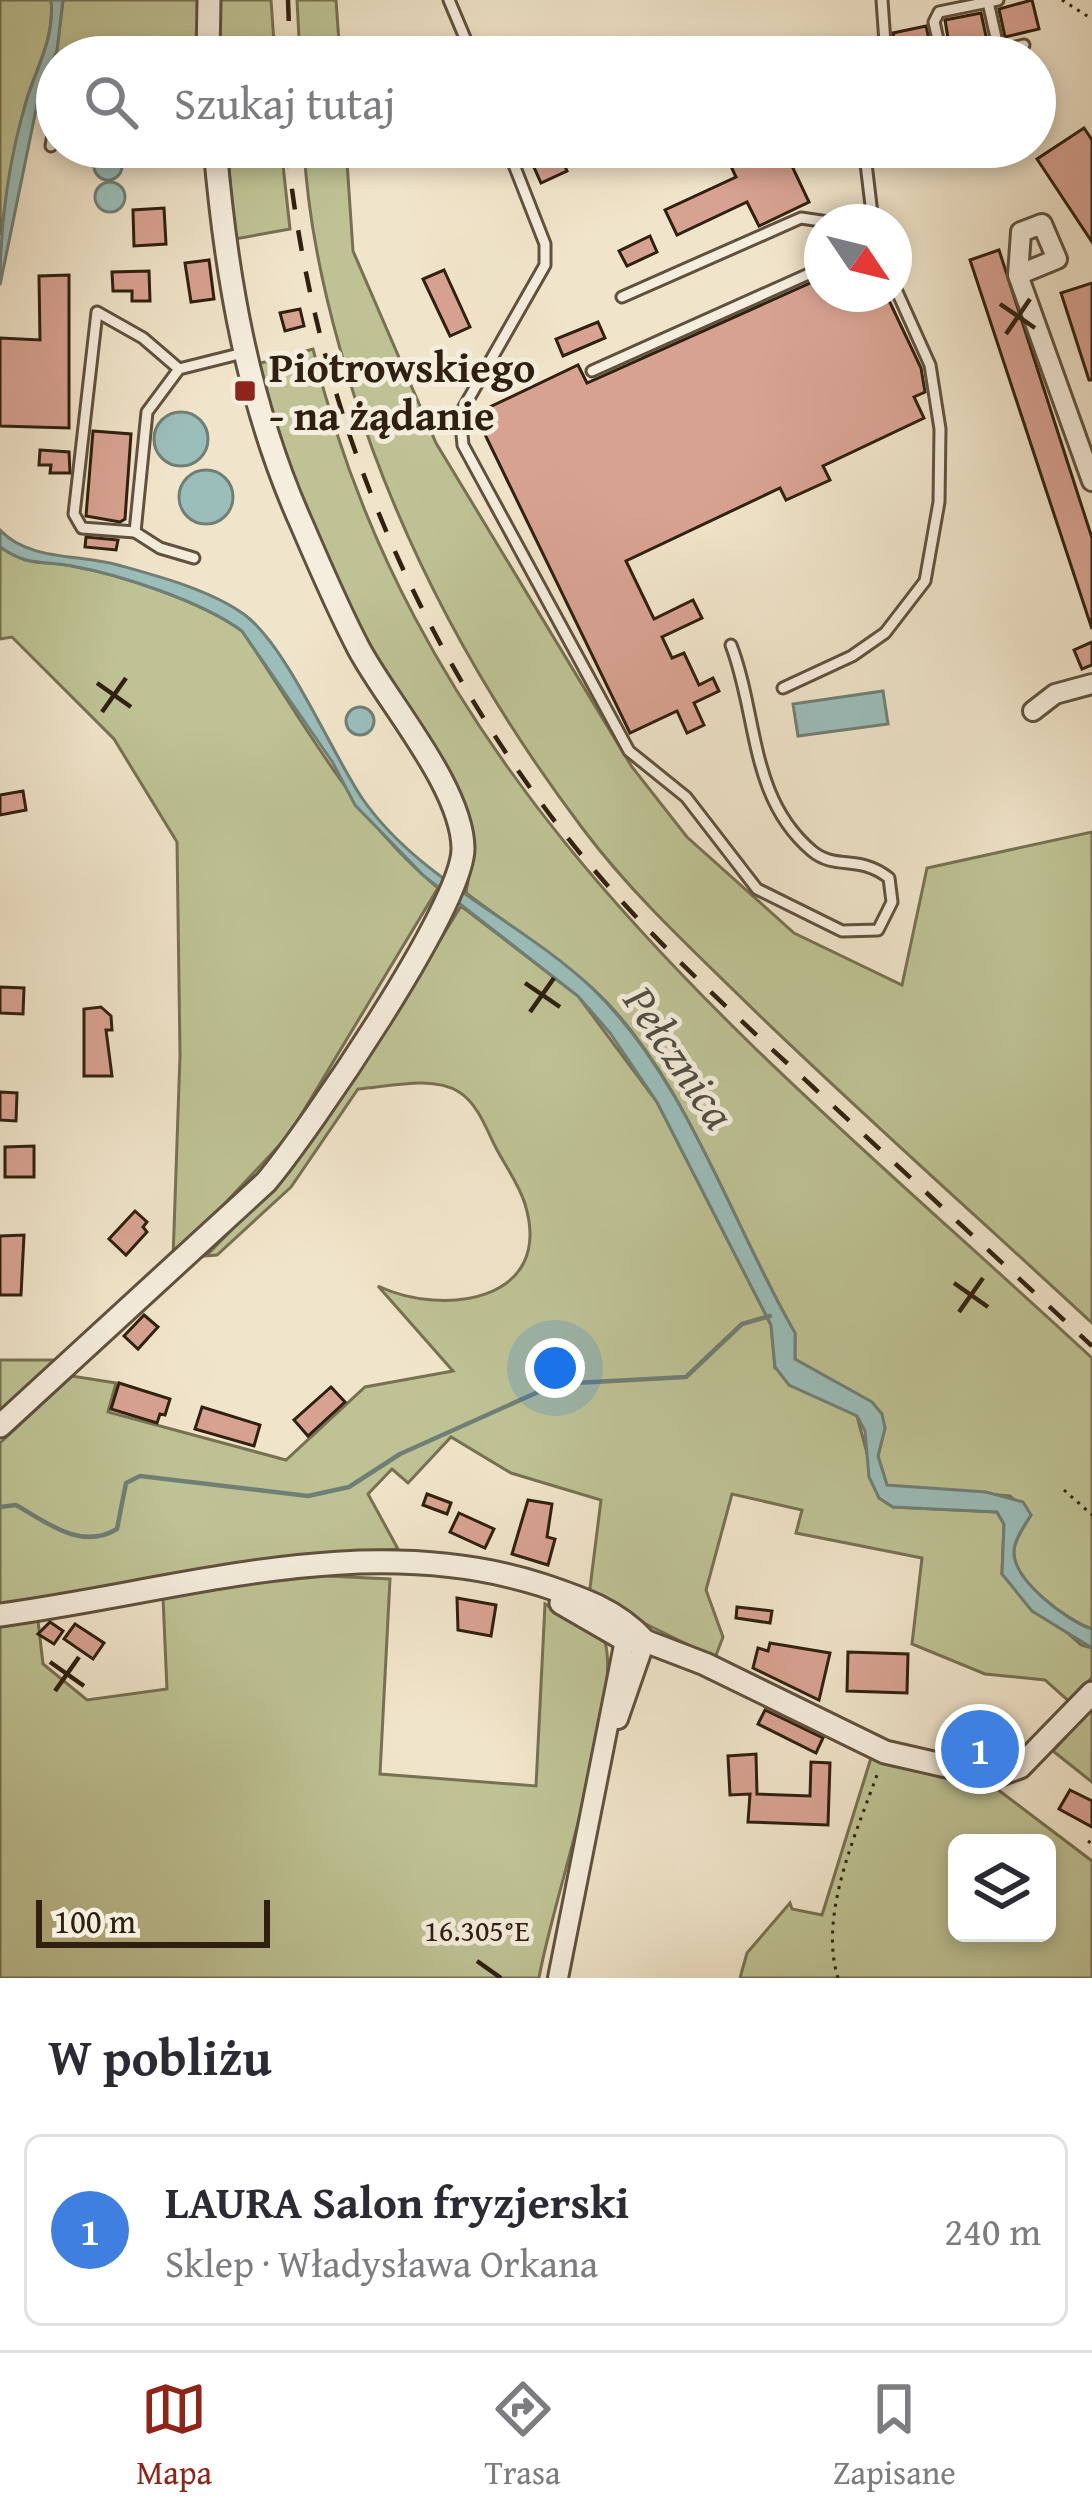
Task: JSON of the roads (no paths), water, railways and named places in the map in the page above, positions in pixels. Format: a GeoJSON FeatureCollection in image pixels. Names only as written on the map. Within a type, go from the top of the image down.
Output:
{"type":"FeatureCollection","features":[{"type":"Feature","properties":{"kind":"street"},"geometry":{"type":"LineString","coordinates":[[208,36],[209,0]]}},
{"type":"Feature","properties":{"kind":"street"},"geometry":{"type":"LineString","coordinates":[[0,1426],[266,1182],[325,1105],[442,913],[461,867],[464,845],[452,802],[359,649],[299,521],[268,440],[244,353],[222,233],[217,168]]}},
{"type":"Feature","properties":{"kind":"street"},"geometry":{"type":"LineString","coordinates":[[1018,275],[1087,453],[1092,481]]}},
{"type":"Feature","properties":{"kind":"street"},"geometry":{"type":"LineString","coordinates":[[1033,711],[1054,694],[1092,684]]}},
{"type":"Feature","properties":{"kind":"street"},"geometry":{"type":"LineString","coordinates":[[0,1615],[363,1558],[444,1563],[525,1580],[614,1614],[635,1640],[719,1670],[885,1752],[1007,1774],[1065,1725],[1092,1693]]}},
{"type":"Feature","properties":{"kind":"street"},"geometry":{"type":"LineString","coordinates":[[558,1978],[635,1640]]}},
{"type":"Feature","properties":{"kind":"lane"},"geometry":{"type":"LineString","coordinates":[[449,0],[464,36]]}},
{"type":"Feature","properties":{"kind":"lane"},"geometry":{"type":"LineString","coordinates":[[882,0],[885,36]]}},
{"type":"Feature","properties":{"kind":"lane"},"geometry":{"type":"LineString","coordinates":[[943,0],[956,9]]}},
{"type":"Feature","properties":{"kind":"lane"},"geometry":{"type":"LineString","coordinates":[[937,36],[934,22],[939,12],[993,1],[997,36]]}},
{"type":"Feature","properties":{"kind":"lane"},"geometry":{"type":"LineString","coordinates":[[515,168],[545,244],[545,265],[460,414],[463,445],[629,751],[686,797],[757,889],[842,931],[878,931],[892,902],[889,878],[869,862],[817,856],[782,821],[751,740],[749,692],[731,645]]}},
{"type":"Feature","properties":{"kind":"lane"},"geometry":{"type":"LineString","coordinates":[[867,168],[871,204]]}},
{"type":"Feature","properties":{"kind":"lane"},"geometry":{"type":"LineString","coordinates":[[622,297],[804,218]]}},
{"type":"Feature","properties":{"kind":"lane"},"geometry":{"type":"LineString","coordinates":[[592,371],[804,276]]}},
{"type":"Feature","properties":{"kind":"lane"},"geometry":{"type":"LineString","coordinates":[[179,369],[143,338],[98,312],[74,514],[82,528],[135,532],[160,548],[194,558]]}},
{"type":"Feature","properties":{"kind":"lane"},"geometry":{"type":"LineString","coordinates":[[783,688],[852,656],[885,633],[925,581],[939,502],[940,429],[930,364],[906,312]]}},
{"type":"Feature","properties":{"kind":"lane"},"geometry":{"type":"LineString","coordinates":[[135,532],[147,412],[179,369],[244,353]]}},
{"type":"Feature","properties":{"kind":"water"},"geometry":{"type":"Polygon","coordinates":[[[51,0],[63,0],[59,36],[48,36],[51,0]]]}},
{"type":"Feature","properties":{"kind":"water"},"geometry":{"type":"Polygon","coordinates":[[[36,73],[36,110],[0,285],[4,215],[36,73]]]}},
{"type":"Feature","properties":{"kind":"water"},"geometry":{"type":"Polygon","coordinates":[[[122,168],[118,176],[108,180],[95,171],[122,168]]]}},
{"type":"Feature","properties":{"kind":"water"},"geometry":{"type":"Polygon","coordinates":[[[110,182],[125,197],[110,212],[95,197],[110,182]]]}},
{"type":"Feature","properties":{"kind":"water"},"geometry":{"type":"Polygon","coordinates":[[[181,412],[200,420],[208,439],[200,458],[181,466],[162,458],[154,439],[162,420],[181,412]]]}},
{"type":"Feature","properties":{"kind":"water"},"geometry":{"type":"Polygon","coordinates":[[[206,470],[225,478],[233,497],[225,516],[206,524],[187,516],[179,497],[187,478],[206,470]]]}},
{"type":"Feature","properties":{"kind":"water"},"geometry":{"type":"Polygon","coordinates":[[[0,530],[40,552],[118,565],[200,591],[231,606],[261,630],[293,675],[362,798],[385,827],[441,877],[593,989],[656,1066],[795,1333],[795,1359],[872,1402],[882,1414],[885,1428],[878,1456],[887,1485],[986,1492],[1023,1502],[1031,1515],[1016,1541],[1015,1561],[1042,1597],[1092,1629],[1092,1648],[1032,1611],[1002,1574],[1004,1524],[997,1512],[893,1507],[879,1498],[869,1477],[865,1431],[857,1416],[789,1385],[775,1367],[771,1325],[657,1102],[610,1033],[578,996],[424,876],[355,805],[333,763],[242,631],[206,610],[137,583],[19,558],[0,547],[0,530]]]}},
{"type":"Feature","properties":{"kind":"water"},"geometry":{"type":"Polygon","coordinates":[[[883,691],[888,724],[798,736],[793,704],[883,691]]]}},
{"type":"Feature","properties":{"kind":"water"},"geometry":{"type":"Polygon","coordinates":[[[360,707],[370,711],[374,721],[370,731],[360,735],[350,731],[346,721],[350,711],[360,707]]]}},
{"type":"Feature","properties":{"kind":"waterway"},"geometry":{"type":"LineString","coordinates":[[0,1507],[16,1505],[64,1532],[90,1537],[117,1529],[126,1483],[140,1476],[308,1496],[349,1487],[400,1454],[556,1384],[686,1377],[742,1324],[770,1316]]}},
{"type":"Feature","properties":{"kind":"railway"},"geometry":{"type":"LineString","coordinates":[[288,0],[289,36]]}},
{"type":"Feature","properties":{"kind":"railway"},"geometry":{"type":"LineString","coordinates":[[290,168],[319,330],[344,419],[376,506],[413,591],[506,752],[588,863],[681,963],[1092,1346]]}},
{"type":"Feature","properties":{"kind":"place","name":"Piotrowskiego - na żądanie"},"geometry":{"type":"Point","coordinates":[245,391]}},
{"type":"Feature","properties":{"kind":"place","name":"LAURA Salon fryzjerski"},"geometry":{"type":"Point","coordinates":[980,1749]}},
{"type":"Feature","properties":{"kind":"water label","name":"Pełcznica"},"geometry":{"type":"Point","coordinates":[680,1057]}}]}
